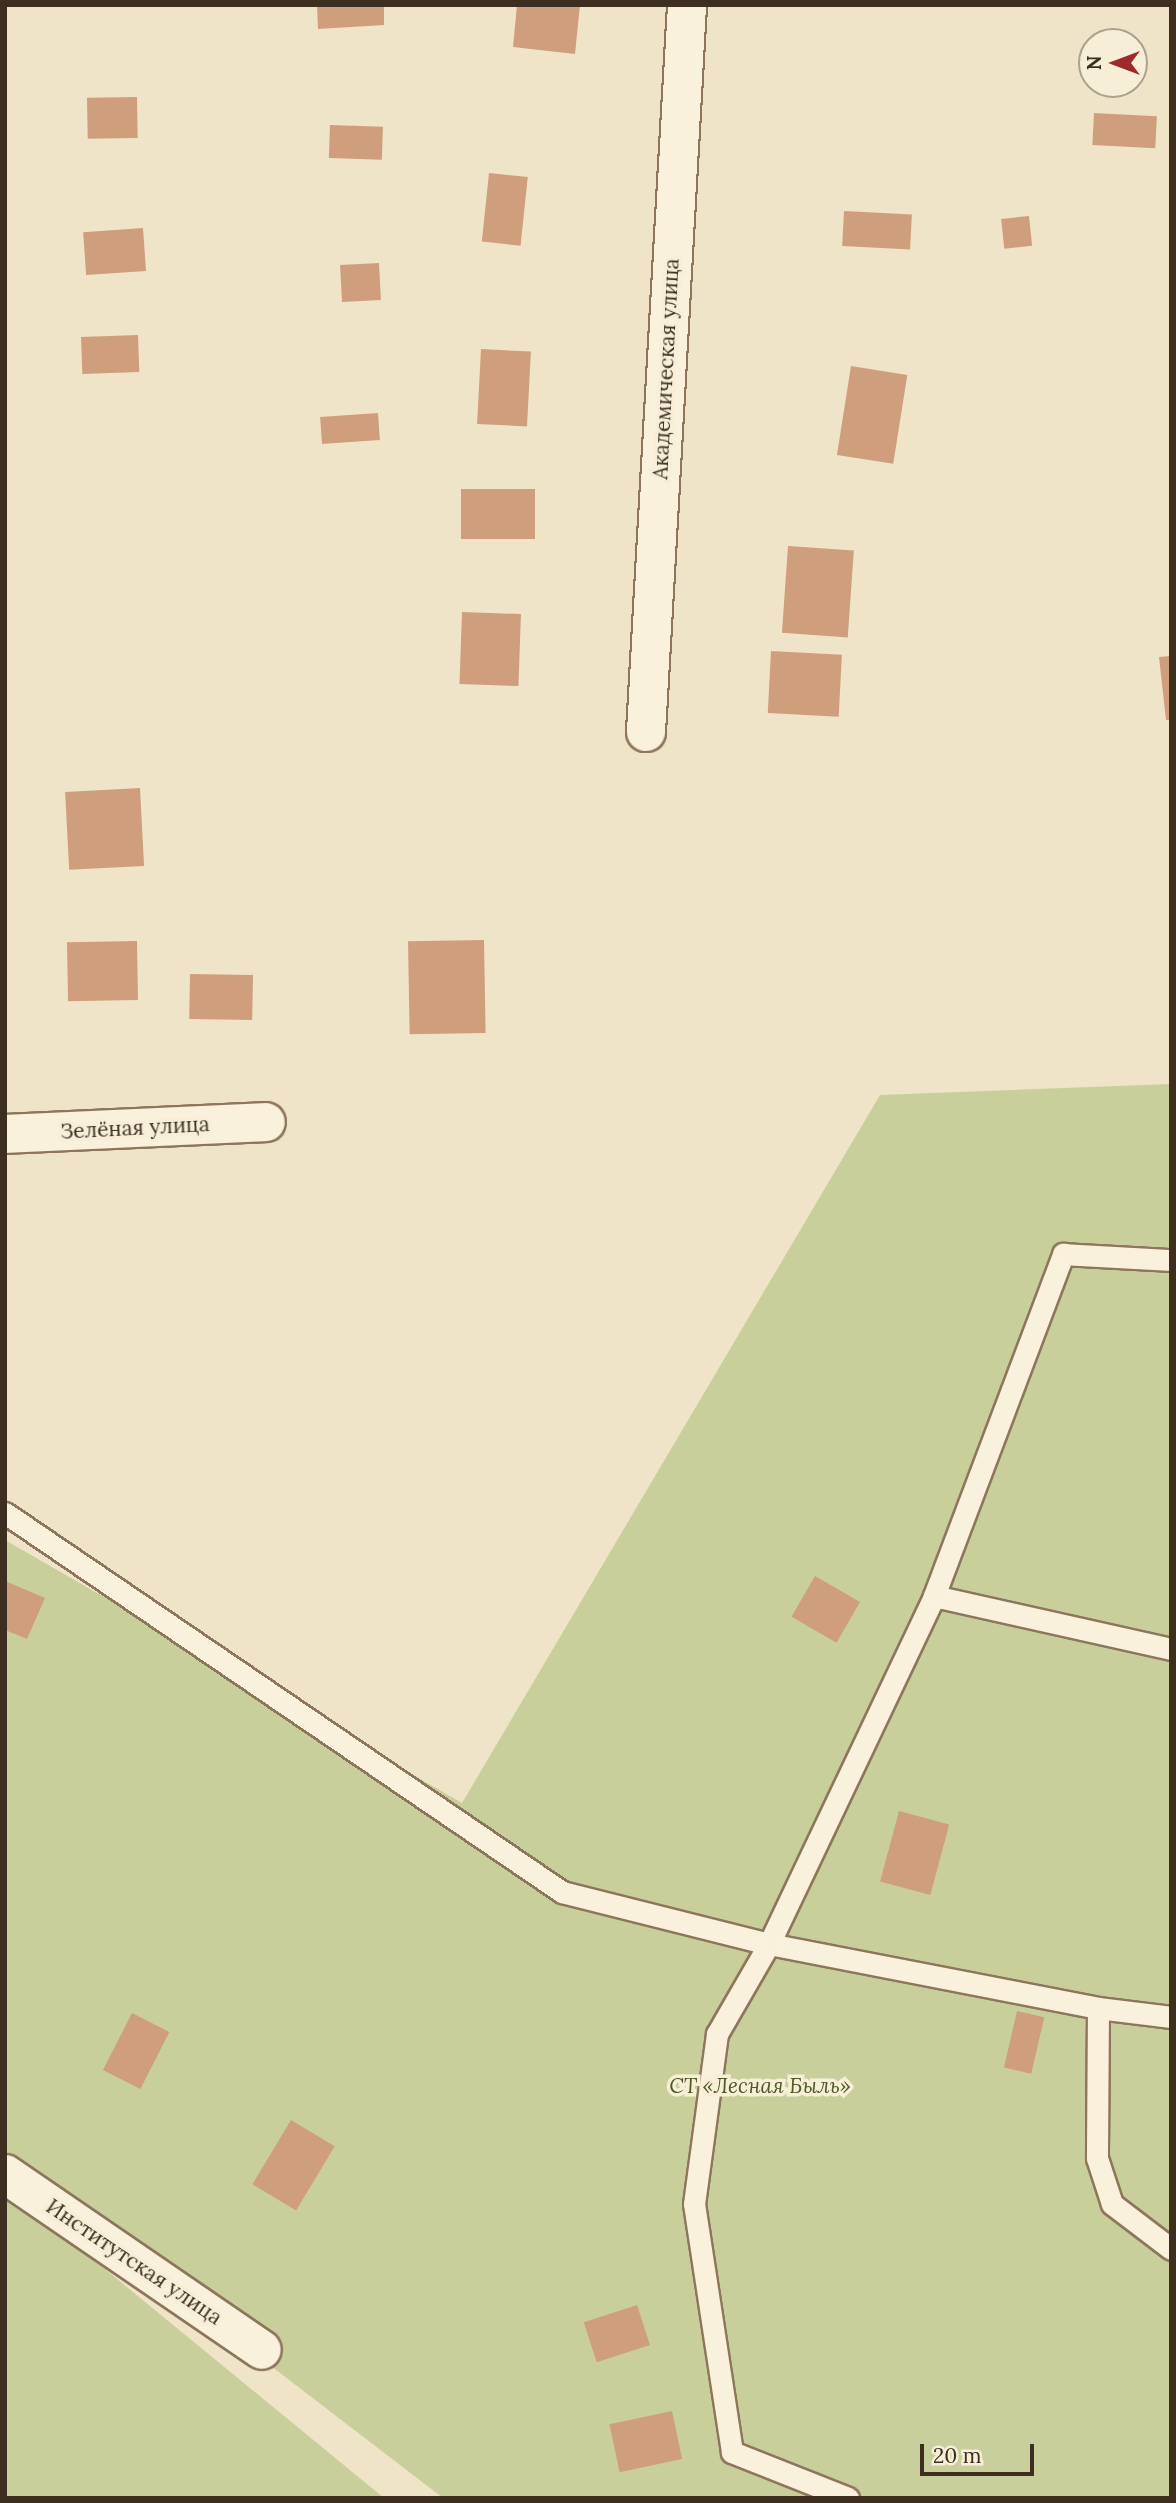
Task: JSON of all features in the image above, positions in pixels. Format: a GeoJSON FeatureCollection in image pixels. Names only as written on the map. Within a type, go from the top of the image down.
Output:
{"type":"FeatureCollection","features":[{"type":"Feature","properties":{"kind":"street","name":"Академическая улица"},"geometry":{"type":"LineString","coordinates":[[646,732],[687,5]]}},
{"type":"Feature","properties":{"kind":"street","name":"Зелёная улица"},"geometry":{"type":"LineString","coordinates":[[5,1135],[266,1122]]}},
{"type":"Feature","properties":{"kind":"street","name":"Институтская улица"},"geometry":{"type":"LineString","coordinates":[[5,2174],[262,2350]]}},
{"type":"Feature","properties":{"kind":"lane"},"geometry":{"type":"LineString","coordinates":[[848,2498],[732,2452],[694,2204],[717,2034],[769,1944],[934,1596],[1063,1254],[1171,1259]]}},
{"type":"Feature","properties":{"kind":"lane"},"geometry":{"type":"LineString","coordinates":[[5,1514],[562,1892],[769,1944],[1098,2008],[1171,2017]]}},
{"type":"Feature","properties":{"kind":"lane"},"geometry":{"type":"LineString","coordinates":[[934,1596],[1171,1649]]}},
{"type":"Feature","properties":{"kind":"lane"},"geometry":{"type":"LineString","coordinates":[[1098,2008],[1097,2158],[1112,2204],[1171,2249]]}},
{"type":"Feature","properties":{"kind":"green space","name":"СТ «Лесная Быль»"},"geometry":{"type":"Polygon","coordinates":[[[1171,1084],[1171,2498],[443,2498],[5,2162],[5,1540],[462,1803],[880,1095],[1171,1084]]]}},
{"type":"Feature","properties":{"kind":"green space"},"geometry":{"type":"Polygon","coordinates":[[[5,2187],[384,2498],[5,2498],[5,2187]]]}},
{"type":"Feature","properties":{"kind":"building"},"geometry":{"type":"Polygon","coordinates":[[[317,5],[384,5],[384,25],[318,29],[317,5]]]}},
{"type":"Feature","properties":{"kind":"building"},"geometry":{"type":"Polygon","coordinates":[[[517,5],[580,5],[575,54],[513,47],[517,5]]]}},
{"type":"Feature","properties":{"kind":"building"},"geometry":{"type":"Polygon","coordinates":[[[137,97],[138,138],[88,139],[87,98],[137,97]]]}},
{"type":"Feature","properties":{"kind":"building"},"geometry":{"type":"Polygon","coordinates":[[[1094,113],[1157,116],[1155,148],[1092,145],[1094,113]]]}},
{"type":"Feature","properties":{"kind":"building"},"geometry":{"type":"Polygon","coordinates":[[[330,125],[383,127],[382,160],[329,158],[330,125]]]}},
{"type":"Feature","properties":{"kind":"building"},"geometry":{"type":"Polygon","coordinates":[[[489,173],[528,177],[521,246],[482,242],[489,173]]]}},
{"type":"Feature","properties":{"kind":"building"},"geometry":{"type":"Polygon","coordinates":[[[844,211],[912,215],[910,250],[842,246],[844,211]]]}},
{"type":"Feature","properties":{"kind":"building"},"geometry":{"type":"Polygon","coordinates":[[[1029,216],[1032,246],[1004,249],[1001,219],[1029,216]]]}},
{"type":"Feature","properties":{"kind":"building"},"geometry":{"type":"Polygon","coordinates":[[[143,228],[146,271],[86,275],[83,232],[143,228]]]}},
{"type":"Feature","properties":{"kind":"building"},"geometry":{"type":"Polygon","coordinates":[[[379,263],[381,300],[342,302],[340,265],[379,263]]]}},
{"type":"Feature","properties":{"kind":"building"},"geometry":{"type":"Polygon","coordinates":[[[138,335],[139,372],[82,374],[81,337],[138,335]]]}},
{"type":"Feature","properties":{"kind":"building"},"geometry":{"type":"Polygon","coordinates":[[[481,349],[531,352],[527,427],[477,424],[481,349]]]}},
{"type":"Feature","properties":{"kind":"building"},"geometry":{"type":"Polygon","coordinates":[[[851,366],[907,375],[893,464],[837,455],[851,366]]]}},
{"type":"Feature","properties":{"kind":"building"},"geometry":{"type":"Polygon","coordinates":[[[378,413],[380,440],[322,444],[320,417],[378,413]]]}},
{"type":"Feature","properties":{"kind":"building"},"geometry":{"type":"Polygon","coordinates":[[[461,489],[535,489],[535,539],[461,539],[461,489]]]}},
{"type":"Feature","properties":{"kind":"building"},"geometry":{"type":"Polygon","coordinates":[[[788,546],[854,551],[848,637],[782,633],[788,546]]]}},
{"type":"Feature","properties":{"kind":"building"},"geometry":{"type":"Polygon","coordinates":[[[462,612],[521,614],[518,686],[459,684],[462,612]]]}},
{"type":"Feature","properties":{"kind":"building"},"geometry":{"type":"Polygon","coordinates":[[[771,651],[842,655],[839,717],[768,713],[771,651]]]}},
{"type":"Feature","properties":{"kind":"building"},"geometry":{"type":"Polygon","coordinates":[[[1171,656],[1171,720],[1166,720],[1159,657],[1171,656]]]}},
{"type":"Feature","properties":{"kind":"building"},"geometry":{"type":"Polygon","coordinates":[[[140,788],[144,866],[69,870],[65,792],[140,788]]]}},
{"type":"Feature","properties":{"kind":"building"},"geometry":{"type":"Polygon","coordinates":[[[484,940],[486,1033],[410,1034],[408,941],[484,940]]]}},
{"type":"Feature","properties":{"kind":"building"},"geometry":{"type":"Polygon","coordinates":[[[137,941],[138,1000],[68,1001],[67,942],[137,941]]]}},
{"type":"Feature","properties":{"kind":"building"},"geometry":{"type":"Polygon","coordinates":[[[190,974],[253,975],[252,1020],[189,1019],[190,974]]]}},
{"type":"Feature","properties":{"kind":"building"},"geometry":{"type":"Polygon","coordinates":[[[815,1576],[860,1602],[837,1643],[792,1617],[815,1576]]]}},
{"type":"Feature","properties":{"kind":"building"},"geometry":{"type":"Polygon","coordinates":[[[5,1581],[45,1598],[27,1639],[5,1630],[5,1581]]]}},
{"type":"Feature","properties":{"kind":"building"},"geometry":{"type":"Polygon","coordinates":[[[899,1811],[949,1824],[930,1895],[880,1882],[899,1811]]]}},
{"type":"Feature","properties":{"kind":"building"},"geometry":{"type":"Polygon","coordinates":[[[1017,2011],[1044,2017],[1031,2074],[1004,2068],[1017,2011]]]}},
{"type":"Feature","properties":{"kind":"building"},"geometry":{"type":"Polygon","coordinates":[[[132,2013],[169,2032],[140,2089],[103,2070],[132,2013]]]}},
{"type":"Feature","properties":{"kind":"building"},"geometry":{"type":"Polygon","coordinates":[[[291,2120],[335,2146],[296,2211],[252,2184],[291,2120]]]}},
{"type":"Feature","properties":{"kind":"building"},"geometry":{"type":"Polygon","coordinates":[[[637,2305],[650,2345],[597,2362],[584,2322],[637,2305]]]}},
{"type":"Feature","properties":{"kind":"building"},"geometry":{"type":"Polygon","coordinates":[[[672,2411],[682,2459],[620,2472],[609,2424],[672,2411]]]}}]}
